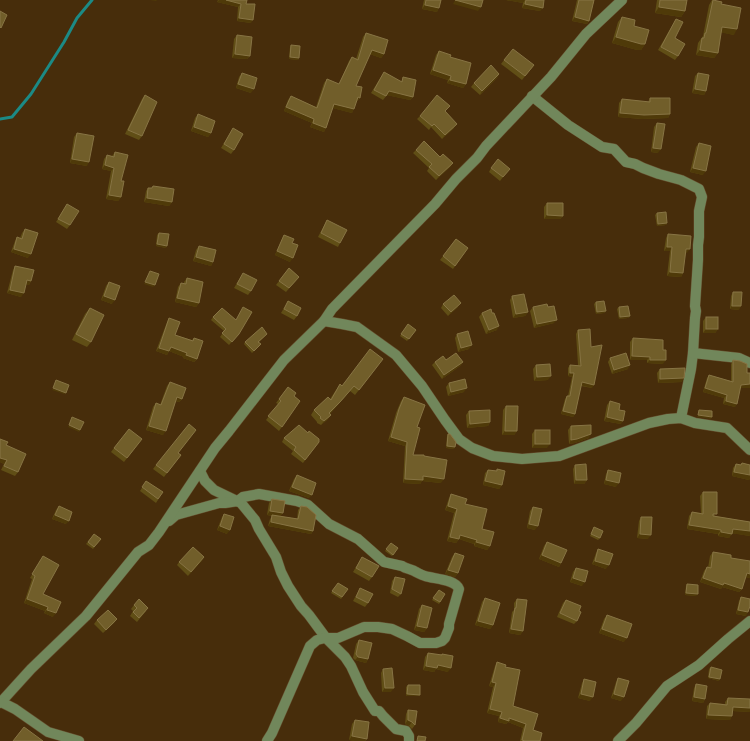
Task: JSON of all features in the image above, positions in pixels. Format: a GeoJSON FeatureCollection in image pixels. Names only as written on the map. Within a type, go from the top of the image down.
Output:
{"type":"FeatureCollection","features":[{"type":"Feature","properties":{"kind":"street"},"geometry":{"type":"LineString","coordinates":[[79,741],[48,732],[15,709],[0,703],[30,669],[86,616],[138,552],[149,545],[165,524],[215,448],[284,360],[324,321],[332,309],[435,204],[456,179],[551,76],[586,34],[622,0]]}},
{"type":"Feature","properties":{"kind":"street"},"geometry":{"type":"LineString","coordinates":[[532,96],[568,125],[602,147],[614,149],[626,162],[681,180],[699,189],[702,197],[699,210],[696,311],[693,353],[681,418]]}},
{"type":"Feature","properties":{"kind":"street"},"geometry":{"type":"LineString","coordinates":[[324,321],[357,328],[396,355],[422,386],[459,439],[472,448],[493,456],[522,459],[559,456],[649,423],[681,418],[695,423],[727,428],[750,450]]}},
{"type":"Feature","properties":{"kind":"street"},"geometry":{"type":"LineString","coordinates":[[693,353],[739,358],[750,363]]}},
{"type":"Feature","properties":{"kind":"street"},"geometry":{"type":"LineString","coordinates":[[200,471],[205,481],[214,490],[238,501],[255,520],[276,557],[288,586],[301,606],[326,638],[345,657],[351,666],[363,692],[375,711],[379,711],[396,730],[406,731],[409,736],[409,741]]}},
{"type":"Feature","properties":{"kind":"street"},"geometry":{"type":"LineString","coordinates":[[165,524],[176,516],[193,510],[218,503],[238,501],[243,497],[259,494],[297,501],[308,505],[329,524],[358,539],[384,562],[402,566],[416,572],[419,575],[456,584],[459,589],[447,634],[442,641],[436,643],[420,643],[392,629],[378,627],[364,627],[338,638],[317,640],[310,646],[272,733],[267,741]]}},
{"type":"Feature","properties":{"kind":"street"},"geometry":{"type":"LineString","coordinates":[[618,741],[636,723],[668,686],[699,665],[750,621]]}},
{"type":"Feature","properties":{"kind":"building"},"geometry":{"type":"Polygon","coordinates":[[[226,0],[247,0],[246,4],[255,4],[253,20],[239,18],[241,4],[226,0]]]}},
{"type":"Feature","properties":{"kind":"building"},"geometry":{"type":"Polygon","coordinates":[[[426,0],[441,0],[439,8],[425,5],[426,0]]]}},
{"type":"Feature","properties":{"kind":"building"},"geometry":{"type":"Polygon","coordinates":[[[455,0],[483,0],[481,7],[455,0]]]}},
{"type":"Feature","properties":{"kind":"building"},"geometry":{"type":"Polygon","coordinates":[[[526,0],[544,0],[543,8],[525,4],[526,0]]]}},
{"type":"Feature","properties":{"kind":"building"},"geometry":{"type":"Polygon","coordinates":[[[579,0],[594,0],[589,21],[575,17],[579,0]]]}},
{"type":"Feature","properties":{"kind":"building"},"geometry":{"type":"Polygon","coordinates":[[[660,0],[687,0],[685,11],[659,7],[660,0]]]}},
{"type":"Feature","properties":{"kind":"building"},"geometry":{"type":"Polygon","coordinates":[[[713,0],[722,2],[721,4],[741,8],[737,29],[722,27],[718,53],[700,50],[702,38],[704,38],[706,33],[713,0]]]}},
{"type":"Feature","properties":{"kind":"building"},"geometry":{"type":"Polygon","coordinates":[[[0,11],[7,15],[1,28],[0,27],[0,11]]]}},
{"type":"Feature","properties":{"kind":"building"},"geometry":{"type":"Polygon","coordinates":[[[622,17],[635,20],[634,26],[649,30],[645,44],[616,37],[622,17]]]}},
{"type":"Feature","properties":{"kind":"building"},"geometry":{"type":"Polygon","coordinates":[[[676,19],[683,22],[675,38],[685,44],[678,56],[661,47],[676,19]]]}},
{"type":"Feature","properties":{"kind":"building"},"geometry":{"type":"Polygon","coordinates":[[[366,33],[388,40],[384,54],[372,50],[356,86],[362,87],[360,98],[358,97],[354,109],[334,104],[326,128],[313,123],[314,119],[286,107],[291,96],[317,108],[327,79],[339,84],[352,57],[358,60],[366,33]]]}},
{"type":"Feature","properties":{"kind":"building"},"geometry":{"type":"Polygon","coordinates":[[[237,35],[252,37],[250,56],[235,54],[237,35]]]}},
{"type":"Feature","properties":{"kind":"building"},"geometry":{"type":"Polygon","coordinates":[[[291,45],[300,46],[299,58],[290,57],[291,45]]]}},
{"type":"Feature","properties":{"kind":"building"},"geometry":{"type":"Polygon","coordinates":[[[513,49],[534,65],[525,76],[504,60],[513,49]]]}},
{"type":"Feature","properties":{"kind":"building"},"geometry":{"type":"Polygon","coordinates":[[[439,51],[451,55],[450,57],[471,63],[466,84],[450,80],[451,76],[433,70],[439,51]]]}},
{"type":"Feature","properties":{"kind":"building"},"geometry":{"type":"Polygon","coordinates":[[[491,65],[499,74],[482,91],[474,83],[491,65]]]}},
{"type":"Feature","properties":{"kind":"building"},"geometry":{"type":"Polygon","coordinates":[[[384,72],[402,82],[403,77],[416,80],[413,97],[389,91],[386,96],[374,90],[384,72]]]}},
{"type":"Feature","properties":{"kind":"building"},"geometry":{"type":"Polygon","coordinates":[[[242,73],[257,78],[254,89],[238,84],[242,73]]]}},
{"type":"Feature","properties":{"kind":"building"},"geometry":{"type":"Polygon","coordinates":[[[698,73],[709,75],[706,91],[695,89],[698,73]]]}},
{"type":"Feature","properties":{"kind":"building"},"geometry":{"type":"Polygon","coordinates":[[[145,95],[157,102],[142,136],[128,130],[145,95]]]}},
{"type":"Feature","properties":{"kind":"building"},"geometry":{"type":"Polygon","coordinates":[[[437,95],[450,106],[445,111],[457,124],[445,135],[434,124],[432,126],[420,116],[437,95]]]}},
{"type":"Feature","properties":{"kind":"building"},"geometry":{"type":"Polygon","coordinates":[[[650,98],[670,98],[670,114],[644,115],[620,113],[622,99],[650,102],[650,98]]]}},
{"type":"Feature","properties":{"kind":"building"},"geometry":{"type":"Polygon","coordinates":[[[198,114],[215,121],[211,133],[194,127],[198,114]]]}},
{"type":"Feature","properties":{"kind":"building"},"geometry":{"type":"Polygon","coordinates":[[[657,123],[665,124],[661,149],[653,148],[657,123]]]}},
{"type":"Feature","properties":{"kind":"building"},"geometry":{"type":"Polygon","coordinates":[[[233,128],[243,134],[234,150],[224,144],[233,128]]]}},
{"type":"Feature","properties":{"kind":"building"},"geometry":{"type":"Polygon","coordinates":[[[77,133],[94,136],[89,162],[72,159],[77,133]]]}},
{"type":"Feature","properties":{"kind":"building"},"geometry":{"type":"Polygon","coordinates":[[[424,141],[440,157],[443,154],[453,163],[439,176],[429,167],[432,164],[416,150],[424,141]]]}},
{"type":"Feature","properties":{"kind":"building"},"geometry":{"type":"Polygon","coordinates":[[[699,143],[711,146],[706,171],[693,168],[699,143]]]}},
{"type":"Feature","properties":{"kind":"building"},"geometry":{"type":"Polygon","coordinates":[[[115,152],[128,155],[121,181],[124,181],[121,197],[109,195],[114,168],[105,165],[107,155],[114,157],[115,152]]]}},
{"type":"Feature","properties":{"kind":"building"},"geometry":{"type":"Polygon","coordinates":[[[498,159],[510,169],[503,177],[491,168],[498,159]]]}},
{"type":"Feature","properties":{"kind":"building"},"geometry":{"type":"Polygon","coordinates":[[[153,186],[174,189],[172,202],[147,198],[148,188],[152,188],[153,186]]]}},
{"type":"Feature","properties":{"kind":"building"},"geometry":{"type":"Polygon","coordinates":[[[547,203],[563,203],[563,216],[547,215],[547,203]]]}},
{"type":"Feature","properties":{"kind":"building"},"geometry":{"type":"Polygon","coordinates":[[[67,204],[79,211],[70,225],[58,219],[67,204]]]}},
{"type":"Feature","properties":{"kind":"building"},"geometry":{"type":"Polygon","coordinates":[[[666,212],[667,223],[658,224],[657,213],[666,212]]]}},
{"type":"Feature","properties":{"kind":"building"},"geometry":{"type":"Polygon","coordinates":[[[327,220],[347,230],[340,243],[321,233],[327,220]]]}},
{"type":"Feature","properties":{"kind":"building"},"geometry":{"type":"Polygon","coordinates":[[[25,229],[38,233],[31,254],[14,249],[17,237],[22,239],[25,229]]]}},
{"type":"Feature","properties":{"kind":"building"},"geometry":{"type":"Polygon","coordinates":[[[159,233],[169,234],[167,246],[157,244],[159,233]]]}},
{"type":"Feature","properties":{"kind":"building"},"geometry":{"type":"Polygon","coordinates":[[[668,234],[691,236],[690,249],[686,249],[683,273],[670,272],[672,247],[667,247],[668,234]]]}},
{"type":"Feature","properties":{"kind":"building"},"geometry":{"type":"Polygon","coordinates":[[[284,235],[294,239],[292,243],[298,245],[293,258],[277,251],[284,235]]]}},
{"type":"Feature","properties":{"kind":"building"},"geometry":{"type":"Polygon","coordinates":[[[456,239],[468,248],[455,266],[443,256],[456,239]]]}},
{"type":"Feature","properties":{"kind":"building"},"geometry":{"type":"Polygon","coordinates":[[[199,246],[216,250],[213,262],[196,257],[199,246]]]}},
{"type":"Feature","properties":{"kind":"building"},"geometry":{"type":"Polygon","coordinates":[[[15,266],[34,270],[31,281],[27,280],[24,293],[10,290],[15,266]]]}},
{"type":"Feature","properties":{"kind":"building"},"geometry":{"type":"Polygon","coordinates":[[[289,268],[299,277],[289,288],[279,281],[289,268]]]}},
{"type":"Feature","properties":{"kind":"building"},"geometry":{"type":"Polygon","coordinates":[[[150,271],[159,274],[155,285],[145,282],[150,271]]]}},
{"type":"Feature","properties":{"kind":"building"},"geometry":{"type":"Polygon","coordinates":[[[243,273],[257,280],[251,291],[237,284],[243,273]]]}},
{"type":"Feature","properties":{"kind":"building"},"geometry":{"type":"Polygon","coordinates":[[[187,278],[203,282],[199,303],[177,298],[181,283],[186,284],[187,278]]]}},
{"type":"Feature","properties":{"kind":"building"},"geometry":{"type":"Polygon","coordinates":[[[109,282],[120,286],[115,300],[104,296],[109,282]]]}},
{"type":"Feature","properties":{"kind":"building"},"geometry":{"type":"Polygon","coordinates":[[[733,292],[742,292],[741,306],[732,306],[733,292]]]}},
{"type":"Feature","properties":{"kind":"building"},"geometry":{"type":"Polygon","coordinates":[[[524,294],[528,312],[516,314],[512,296],[524,294]]]}},
{"type":"Feature","properties":{"kind":"building"},"geometry":{"type":"Polygon","coordinates":[[[454,295],[461,303],[451,312],[443,304],[454,295]]]}},
{"type":"Feature","properties":{"kind":"building"},"geometry":{"type":"Polygon","coordinates":[[[288,301],[301,308],[297,316],[284,309],[288,301]]]}},
{"type":"Feature","properties":{"kind":"building"},"geometry":{"type":"Polygon","coordinates":[[[604,301],[606,311],[597,312],[596,302],[604,301]]]}},
{"type":"Feature","properties":{"kind":"building"},"geometry":{"type":"Polygon","coordinates":[[[547,304],[548,307],[554,306],[557,320],[537,324],[533,307],[547,304]]]}},
{"type":"Feature","properties":{"kind":"building"},"geometry":{"type":"Polygon","coordinates":[[[628,306],[630,316],[620,317],[619,307],[628,306]]]}},
{"type":"Feature","properties":{"kind":"building"},"geometry":{"type":"Polygon","coordinates":[[[243,307],[252,312],[239,334],[232,342],[222,333],[226,329],[213,317],[222,308],[236,320],[243,307]]]}},
{"type":"Feature","properties":{"kind":"building"},"geometry":{"type":"Polygon","coordinates":[[[90,308],[104,315],[91,342],[76,334],[90,308]]]}},
{"type":"Feature","properties":{"kind":"building"},"geometry":{"type":"Polygon","coordinates":[[[491,309],[499,326],[489,330],[482,313],[491,309]]]}},
{"type":"Feature","properties":{"kind":"building"},"geometry":{"type":"Polygon","coordinates":[[[706,317],[718,317],[718,329],[706,329],[706,317]]]}},
{"type":"Feature","properties":{"kind":"building"},"geometry":{"type":"Polygon","coordinates":[[[169,318],[180,322],[175,335],[193,341],[194,338],[203,341],[197,359],[186,355],[187,353],[171,347],[169,351],[159,348],[169,318]]]}},
{"type":"Feature","properties":{"kind":"building"},"geometry":{"type":"Polygon","coordinates":[[[408,324],[416,330],[409,339],[401,334],[408,324]]]}},
{"type":"Feature","properties":{"kind":"building"},"geometry":{"type":"Polygon","coordinates":[[[262,327],[267,334],[258,342],[261,344],[254,351],[245,342],[262,327]]]}},
{"type":"Feature","properties":{"kind":"building"},"geometry":{"type":"Polygon","coordinates":[[[590,329],[591,347],[602,345],[594,385],[582,382],[575,414],[563,411],[567,396],[570,396],[574,373],[570,373],[570,365],[581,366],[578,330],[590,329]]]}},
{"type":"Feature","properties":{"kind":"building"},"geometry":{"type":"Polygon","coordinates":[[[468,331],[472,345],[461,348],[457,334],[468,331]]]}},
{"type":"Feature","properties":{"kind":"building"},"geometry":{"type":"Polygon","coordinates":[[[633,338],[663,340],[663,350],[666,350],[666,360],[650,360],[650,357],[632,356],[633,338]]]}},
{"type":"Feature","properties":{"kind":"building"},"geometry":{"type":"Polygon","coordinates":[[[370,349],[383,359],[359,390],[354,386],[329,413],[331,415],[324,421],[314,410],[328,397],[331,400],[340,384],[342,386],[370,349]]]}},
{"type":"Feature","properties":{"kind":"building"},"geometry":{"type":"Polygon","coordinates":[[[456,353],[463,362],[444,375],[435,362],[443,356],[446,360],[456,353]]]}},
{"type":"Feature","properties":{"kind":"building"},"geometry":{"type":"Polygon","coordinates":[[[626,353],[630,365],[614,370],[610,358],[626,353]]]}},
{"type":"Feature","properties":{"kind":"building"},"geometry":{"type":"Polygon","coordinates":[[[733,360],[747,364],[747,373],[750,373],[750,384],[741,385],[737,404],[726,401],[727,395],[705,388],[709,375],[733,382],[733,360]]]}},
{"type":"Feature","properties":{"kind":"building"},"geometry":{"type":"Polygon","coordinates":[[[550,364],[551,376],[537,377],[536,365],[550,364]]]}},
{"type":"Feature","properties":{"kind":"building"},"geometry":{"type":"Polygon","coordinates":[[[685,368],[684,378],[660,379],[660,369],[685,368]]]}},
{"type":"Feature","properties":{"kind":"building"},"geometry":{"type":"Polygon","coordinates":[[[465,379],[467,388],[451,392],[449,383],[465,379]]]}},
{"type":"Feature","properties":{"kind":"building"},"geometry":{"type":"Polygon","coordinates":[[[56,380],[69,385],[66,393],[53,388],[56,380]]]}},
{"type":"Feature","properties":{"kind":"building"},"geometry":{"type":"Polygon","coordinates":[[[170,382],[186,388],[182,399],[177,397],[166,431],[149,426],[156,403],[161,405],[170,382]]]}},
{"type":"Feature","properties":{"kind":"building"},"geometry":{"type":"Polygon","coordinates":[[[288,387],[296,393],[294,396],[300,401],[282,427],[268,416],[281,401],[279,399],[288,387]]]}},
{"type":"Feature","properties":{"kind":"building"},"geometry":{"type":"Polygon","coordinates":[[[404,397],[425,405],[417,427],[420,428],[413,455],[424,455],[447,460],[444,479],[423,476],[423,480],[405,479],[407,442],[391,437],[404,397]]]}},
{"type":"Feature","properties":{"kind":"building"},"geometry":{"type":"Polygon","coordinates":[[[610,401],[620,404],[619,410],[625,411],[623,421],[607,417],[610,401]]]}},
{"type":"Feature","properties":{"kind":"building"},"geometry":{"type":"Polygon","coordinates":[[[506,406],[518,406],[517,431],[505,431],[506,406]]]}},
{"type":"Feature","properties":{"kind":"building"},"geometry":{"type":"Polygon","coordinates":[[[490,410],[490,422],[470,424],[469,411],[490,410]]]}},
{"type":"Feature","properties":{"kind":"building"},"geometry":{"type":"Polygon","coordinates":[[[699,410],[712,411],[712,417],[698,415],[699,410]]]}},
{"type":"Feature","properties":{"kind":"building"},"geometry":{"type":"Polygon","coordinates":[[[72,417],[84,422],[80,430],[69,425],[72,417]]]}},
{"type":"Feature","properties":{"kind":"building"},"geometry":{"type":"Polygon","coordinates":[[[189,424],[196,430],[178,453],[181,455],[167,473],[156,465],[189,424]]]}},
{"type":"Feature","properties":{"kind":"building"},"geometry":{"type":"Polygon","coordinates":[[[299,425],[308,433],[309,431],[319,439],[319,442],[305,460],[294,450],[296,447],[284,438],[299,425]]]}},
{"type":"Feature","properties":{"kind":"building"},"geometry":{"type":"Polygon","coordinates":[[[591,425],[591,434],[571,440],[571,426],[591,425]]]}},
{"type":"Feature","properties":{"kind":"building"},"geometry":{"type":"Polygon","coordinates":[[[129,429],[142,439],[127,458],[114,448],[129,429]]]}},
{"type":"Feature","properties":{"kind":"building"},"geometry":{"type":"Polygon","coordinates":[[[535,430],[550,430],[550,444],[535,444],[535,430]]]}},
{"type":"Feature","properties":{"kind":"building"},"geometry":{"type":"Polygon","coordinates":[[[448,434],[450,434],[456,442],[455,447],[447,446],[448,434]]]}},
{"type":"Feature","properties":{"kind":"building"},"geometry":{"type":"Polygon","coordinates":[[[0,439],[8,442],[6,445],[26,454],[18,472],[4,466],[7,460],[0,458],[0,439]]]}},
{"type":"Feature","properties":{"kind":"building"},"geometry":{"type":"Polygon","coordinates":[[[742,463],[750,465],[750,475],[734,472],[736,464],[741,465],[742,463]]]}},
{"type":"Feature","properties":{"kind":"building"},"geometry":{"type":"Polygon","coordinates":[[[586,464],[587,480],[576,480],[575,465],[586,464]]]}},
{"type":"Feature","properties":{"kind":"building"},"geometry":{"type":"Polygon","coordinates":[[[497,469],[505,471],[502,485],[485,481],[488,470],[497,471],[497,469]]]}},
{"type":"Feature","properties":{"kind":"building"},"geometry":{"type":"Polygon","coordinates":[[[608,470],[621,473],[619,483],[606,480],[608,470]]]}},
{"type":"Feature","properties":{"kind":"building"},"geometry":{"type":"Polygon","coordinates":[[[297,475],[316,483],[312,495],[292,487],[297,475]]]}},
{"type":"Feature","properties":{"kind":"building"},"geometry":{"type":"Polygon","coordinates":[[[146,481],[163,492],[158,499],[142,487],[146,481]]]}},
{"type":"Feature","properties":{"kind":"building"},"geometry":{"type":"Polygon","coordinates":[[[703,492],[717,492],[717,514],[713,514],[713,516],[750,522],[750,531],[733,529],[732,534],[721,532],[721,530],[689,525],[692,512],[703,514],[703,492]]]}},
{"type":"Feature","properties":{"kind":"building"},"geometry":{"type":"Polygon","coordinates":[[[451,494],[467,499],[465,504],[487,509],[482,529],[494,532],[490,546],[460,535],[459,539],[450,537],[457,509],[448,506],[451,494]]]}},
{"type":"Feature","properties":{"kind":"building"},"geometry":{"type":"Polygon","coordinates":[[[272,499],[285,501],[283,513],[270,511],[272,499]]]}},
{"type":"Feature","properties":{"kind":"building"},"geometry":{"type":"Polygon","coordinates":[[[59,506],[72,512],[69,521],[55,515],[59,506]]]}},
{"type":"Feature","properties":{"kind":"building"},"geometry":{"type":"Polygon","coordinates":[[[301,506],[307,507],[316,515],[313,531],[271,522],[272,515],[298,519],[301,506]]]}},
{"type":"Feature","properties":{"kind":"building"},"geometry":{"type":"Polygon","coordinates":[[[533,507],[542,509],[538,526],[529,524],[533,507]]]}},
{"type":"Feature","properties":{"kind":"building"},"geometry":{"type":"Polygon","coordinates":[[[224,514],[234,517],[230,530],[220,526],[224,514]]]}},
{"type":"Feature","properties":{"kind":"building"},"geometry":{"type":"Polygon","coordinates":[[[641,517],[652,517],[651,535],[640,534],[641,517]]]}},
{"type":"Feature","properties":{"kind":"building"},"geometry":{"type":"Polygon","coordinates":[[[594,527],[603,531],[600,538],[591,534],[594,527]]]}},
{"type":"Feature","properties":{"kind":"building"},"geometry":{"type":"Polygon","coordinates":[[[94,534],[101,539],[94,547],[88,542],[94,534]]]}},
{"type":"Feature","properties":{"kind":"building"},"geometry":{"type":"Polygon","coordinates":[[[547,542],[567,550],[561,563],[542,555],[547,542]]]}},
{"type":"Feature","properties":{"kind":"building"},"geometry":{"type":"Polygon","coordinates":[[[391,543],[398,548],[393,555],[386,549],[391,543]]]}},
{"type":"Feature","properties":{"kind":"building"},"geometry":{"type":"Polygon","coordinates":[[[193,547],[204,557],[191,572],[179,562],[193,547]]]}},
{"type":"Feature","properties":{"kind":"building"},"geometry":{"type":"Polygon","coordinates":[[[598,549],[613,554],[609,565],[595,561],[598,549]]]}},
{"type":"Feature","properties":{"kind":"building"},"geometry":{"type":"Polygon","coordinates":[[[713,552],[731,555],[731,558],[750,561],[750,574],[747,573],[742,589],[724,583],[723,585],[703,578],[707,567],[711,568],[713,552]]]}},
{"type":"Feature","properties":{"kind":"building"},"geometry":{"type":"Polygon","coordinates":[[[455,553],[464,556],[458,573],[448,570],[455,553]]]}},
{"type":"Feature","properties":{"kind":"building"},"geometry":{"type":"Polygon","coordinates":[[[43,556],[59,565],[43,594],[61,602],[56,613],[47,610],[48,607],[27,599],[35,576],[32,574],[43,556]]]}},
{"type":"Feature","properties":{"kind":"building"},"geometry":{"type":"Polygon","coordinates":[[[362,557],[379,566],[372,577],[356,568],[362,557]]]}},
{"type":"Feature","properties":{"kind":"building"},"geometry":{"type":"Polygon","coordinates":[[[576,568],[588,571],[585,582],[573,578],[576,568]]]}},
{"type":"Feature","properties":{"kind":"building"},"geometry":{"type":"Polygon","coordinates":[[[395,577],[405,579],[401,594],[392,589],[395,577]]]}},
{"type":"Feature","properties":{"kind":"building"},"geometry":{"type":"Polygon","coordinates":[[[338,583],[348,589],[342,597],[332,591],[338,583]]]}},
{"type":"Feature","properties":{"kind":"building"},"geometry":{"type":"Polygon","coordinates":[[[687,584],[698,585],[698,594],[686,593],[687,584]]]}},
{"type":"Feature","properties":{"kind":"building"},"geometry":{"type":"Polygon","coordinates":[[[360,588],[373,594],[368,603],[356,597],[360,588]]]}},
{"type":"Feature","properties":{"kind":"building"},"geometry":{"type":"Polygon","coordinates":[[[439,590],[445,594],[440,602],[433,598],[439,590]]]}},
{"type":"Feature","properties":{"kind":"building"},"geometry":{"type":"Polygon","coordinates":[[[741,597],[750,599],[748,612],[738,610],[741,597]]]}},
{"type":"Feature","properties":{"kind":"building"},"geometry":{"type":"Polygon","coordinates":[[[485,598],[500,603],[493,625],[478,621],[485,598]]]}},
{"type":"Feature","properties":{"kind":"building"},"geometry":{"type":"Polygon","coordinates":[[[139,599],[148,608],[139,618],[133,612],[137,608],[134,605],[139,599]]]}},
{"type":"Feature","properties":{"kind":"building"},"geometry":{"type":"Polygon","coordinates":[[[517,599],[527,600],[523,631],[511,629],[517,599]]]}},
{"type":"Feature","properties":{"kind":"building"},"geometry":{"type":"Polygon","coordinates":[[[566,600],[581,606],[579,611],[581,612],[577,621],[560,613],[566,600]]]}},
{"type":"Feature","properties":{"kind":"building"},"geometry":{"type":"Polygon","coordinates":[[[422,605],[432,608],[427,628],[417,626],[422,605]]]}},
{"type":"Feature","properties":{"kind":"building"},"geometry":{"type":"Polygon","coordinates":[[[108,610],[117,619],[106,630],[97,620],[108,610]]]}},
{"type":"Feature","properties":{"kind":"building"},"geometry":{"type":"Polygon","coordinates":[[[607,615],[632,624],[627,638],[602,629],[607,615]]]}},
{"type":"Feature","properties":{"kind":"building"},"geometry":{"type":"Polygon","coordinates":[[[359,640],[372,643],[368,659],[358,657],[356,654],[359,640]]]}},
{"type":"Feature","properties":{"kind":"building"},"geometry":{"type":"Polygon","coordinates":[[[428,653],[453,656],[451,668],[438,665],[437,668],[426,666],[428,653]]]}},
{"type":"Feature","properties":{"kind":"building"},"geometry":{"type":"Polygon","coordinates":[[[497,662],[506,665],[505,667],[520,670],[513,706],[538,714],[533,730],[542,733],[540,741],[522,740],[526,724],[509,718],[509,721],[500,718],[502,712],[490,709],[496,683],[492,682],[497,662]]]}},
{"type":"Feature","properties":{"kind":"building"},"geometry":{"type":"Polygon","coordinates":[[[711,667],[722,670],[720,679],[709,677],[711,667]]]}},
{"type":"Feature","properties":{"kind":"building"},"geometry":{"type":"Polygon","coordinates":[[[392,668],[394,688],[385,688],[383,669],[392,668]]]}},
{"type":"Feature","properties":{"kind":"building"},"geometry":{"type":"Polygon","coordinates":[[[618,678],[629,681],[624,697],[614,694],[618,678]]]}},
{"type":"Feature","properties":{"kind":"building"},"geometry":{"type":"Polygon","coordinates":[[[584,679],[596,682],[593,697],[581,694],[584,679]]]}},
{"type":"Feature","properties":{"kind":"building"},"geometry":{"type":"Polygon","coordinates":[[[696,684],[707,686],[705,699],[694,697],[696,684]]]}},
{"type":"Feature","properties":{"kind":"building"},"geometry":{"type":"Polygon","coordinates":[[[408,685],[420,685],[420,695],[407,694],[408,685]]]}},
{"type":"Feature","properties":{"kind":"building"},"geometry":{"type":"Polygon","coordinates":[[[728,698],[750,699],[750,708],[733,707],[732,716],[708,715],[710,703],[727,705],[728,698]]]}},
{"type":"Feature","properties":{"kind":"building"},"geometry":{"type":"Polygon","coordinates":[[[408,710],[417,711],[415,725],[408,720],[408,710]]]}},
{"type":"Feature","properties":{"kind":"building"},"geometry":{"type":"Polygon","coordinates":[[[355,720],[369,722],[367,739],[352,736],[355,720]]]}},
{"type":"Feature","properties":{"kind":"building"},"geometry":{"type":"Polygon","coordinates":[[[24,727],[43,741],[13,741],[24,727]]]}},
{"type":"Feature","properties":{"kind":"building"},"geometry":{"type":"Polygon","coordinates":[[[418,736],[426,737],[425,741],[417,741],[418,736]]]}},
{"type":"Feature","properties":{"kind":"waterway"},"geometry":{"type":"LineString","coordinates":[[0,119],[12,117],[31,94],[64,42],[77,18],[92,0]]}}]}
